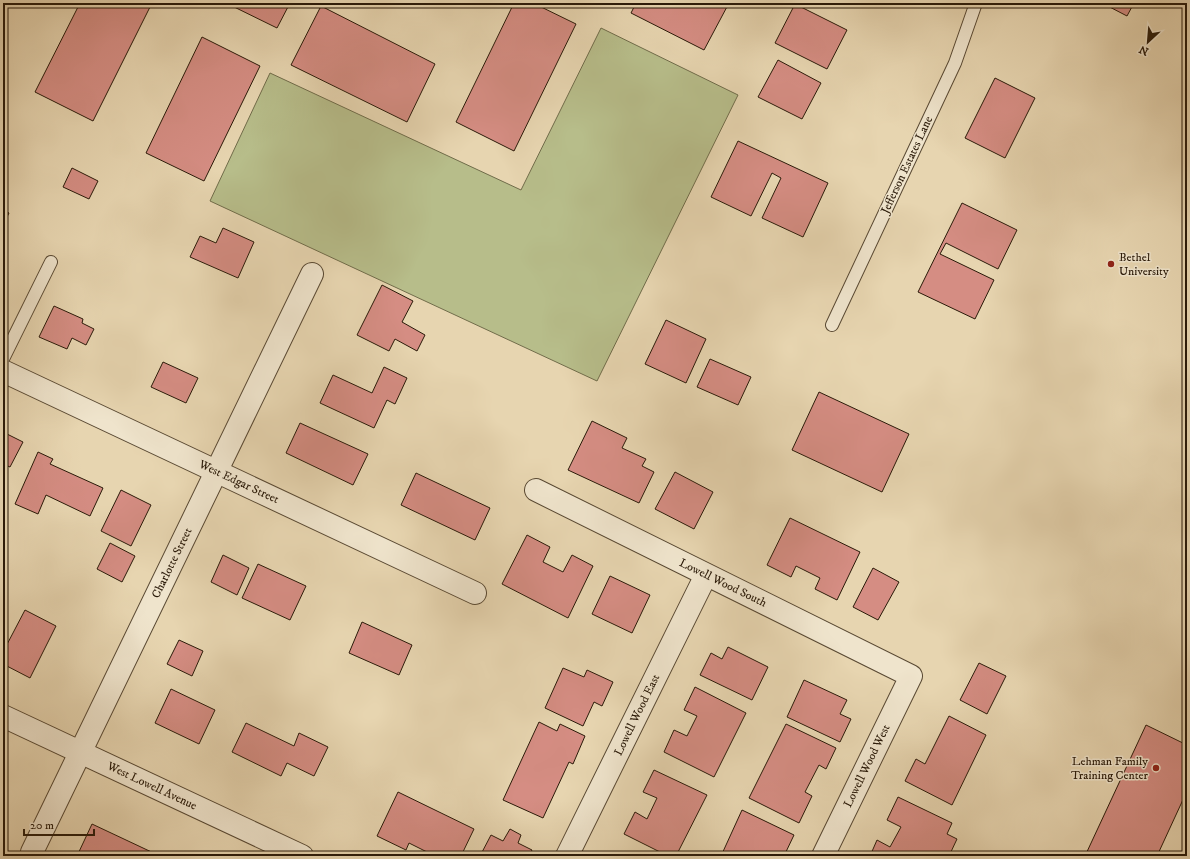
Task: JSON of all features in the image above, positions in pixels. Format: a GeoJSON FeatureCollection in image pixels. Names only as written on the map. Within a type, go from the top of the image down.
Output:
{"type":"FeatureCollection","features":[{"type":"Feature","properties":{"kind":"street","name":"Charlotte Street"},"geometry":{"type":"LineString","coordinates":[[32,852],[312,274]]}},
{"type":"Feature","properties":{"kind":"street","name":"West Edgar Street"},"geometry":{"type":"LineString","coordinates":[[3,371],[475,593]]}},
{"type":"Feature","properties":{"kind":"street","name":"Lowell Wood South"},"geometry":{"type":"LineString","coordinates":[[536,490],[911,676]]}},
{"type":"Feature","properties":{"kind":"street","name":"Lowell Wood East"},"geometry":{"type":"LineString","coordinates":[[567,856],[706,575]]}},
{"type":"Feature","properties":{"kind":"street","name":"Lowell Wood West"},"geometry":{"type":"LineString","coordinates":[[823,856],[911,676]]}},
{"type":"Feature","properties":{"kind":"street","name":"West Lowell Avenue"},"geometry":{"type":"LineString","coordinates":[[3,716],[302,856]]}},
{"type":"Feature","properties":{"kind":"lane","name":"Jefferson Estates Lane"},"geometry":{"type":"LineString","coordinates":[[832,325],[955,64],[976,3]]}},
{"type":"Feature","properties":{"kind":"lane"},"geometry":{"type":"LineString","coordinates":[[3,359],[51,262]]}},
{"type":"Feature","properties":{"kind":"green space"},"geometry":{"type":"Polygon","coordinates":[[[601,28],[738,95],[597,381],[210,201],[270,73],[521,190],[601,28]]]}},
{"type":"Feature","properties":{"kind":"building"},"geometry":{"type":"Polygon","coordinates":[[[80,3],[147,3],[151,5],[93,121],[35,92],[80,3]]]}},
{"type":"Feature","properties":{"kind":"building"},"geometry":{"type":"Polygon","coordinates":[[[226,3],[290,3],[277,28],[226,3]]]}},
{"type":"Feature","properties":{"kind":"building"},"geometry":{"type":"Polygon","coordinates":[[[514,3],[533,3],[576,24],[514,151],[456,122],[514,3]]]}},
{"type":"Feature","properties":{"kind":"building"},"geometry":{"type":"Polygon","coordinates":[[[636,3],[729,3],[704,50],[631,13],[636,3]]]}},
{"type":"Feature","properties":{"kind":"building"},"geometry":{"type":"Polygon","coordinates":[[[1102,3],[1134,3],[1127,16],[1102,3]]]}},
{"type":"Feature","properties":{"kind":"building"},"geometry":{"type":"Polygon","coordinates":[[[795,4],[847,30],[827,69],[775,43],[795,4]]]}},
{"type":"Feature","properties":{"kind":"building"},"geometry":{"type":"Polygon","coordinates":[[[321,6],[435,64],[407,122],[291,65],[321,6]]]}},
{"type":"Feature","properties":{"kind":"building"},"geometry":{"type":"Polygon","coordinates":[[[202,37],[260,66],[204,181],[146,153],[202,37]]]}},
{"type":"Feature","properties":{"kind":"building"},"geometry":{"type":"Polygon","coordinates":[[[778,60],[821,83],[802,119],[758,97],[778,60]]]}},
{"type":"Feature","properties":{"kind":"building"},"geometry":{"type":"Polygon","coordinates":[[[995,78],[1035,98],[1005,158],[965,138],[995,78]]]}},
{"type":"Feature","properties":{"kind":"building"},"geometry":{"type":"Polygon","coordinates":[[[738,141],[828,183],[803,237],[762,218],[781,178],[772,173],[751,216],[711,197],[738,141]]]}},
{"type":"Feature","properties":{"kind":"building"},"geometry":{"type":"Polygon","coordinates":[[[72,168],[98,181],[89,199],[63,187],[72,168]]]}},
{"type":"Feature","properties":{"kind":"building"},"geometry":{"type":"Polygon","coordinates":[[[962,203],[1017,230],[998,269],[946,243],[940,254],[994,280],[975,319],[918,292],[962,203]]]}},
{"type":"Feature","properties":{"kind":"building"},"geometry":{"type":"Polygon","coordinates":[[[3,210],[9,213],[3,225],[3,210]]]}},
{"type":"Feature","properties":{"kind":"building"},"geometry":{"type":"Polygon","coordinates":[[[223,228],[254,242],[238,278],[190,257],[200,236],[216,243],[223,228]]]}},
{"type":"Feature","properties":{"kind":"building"},"geometry":{"type":"Polygon","coordinates":[[[382,285],[413,301],[402,322],[425,335],[417,351],[395,339],[389,351],[357,335],[382,285]]]}},
{"type":"Feature","properties":{"kind":"building"},"geometry":{"type":"Polygon","coordinates":[[[54,306],[83,319],[82,323],[94,329],[86,345],[72,338],[67,349],[39,337],[54,306]]]}},
{"type":"Feature","properties":{"kind":"building"},"geometry":{"type":"Polygon","coordinates":[[[666,320],[706,339],[686,383],[645,364],[666,320]]]}},
{"type":"Feature","properties":{"kind":"building"},"geometry":{"type":"Polygon","coordinates":[[[710,359],[751,377],[738,405],[697,387],[710,359]]]}},
{"type":"Feature","properties":{"kind":"building"},"geometry":{"type":"Polygon","coordinates":[[[163,362],[198,378],[186,403],[151,387],[163,362]]]}},
{"type":"Feature","properties":{"kind":"building"},"geometry":{"type":"Polygon","coordinates":[[[384,367],[407,378],[395,404],[387,400],[374,428],[320,403],[333,375],[372,393],[384,367]]]}},
{"type":"Feature","properties":{"kind":"building"},"geometry":{"type":"Polygon","coordinates":[[[819,392],[909,434],[882,492],[792,450],[819,392]]]}},
{"type":"Feature","properties":{"kind":"building"},"geometry":{"type":"Polygon","coordinates":[[[592,421],[627,438],[622,448],[646,459],[642,466],[654,472],[639,503],[568,470],[592,421]]]}},
{"type":"Feature","properties":{"kind":"building"},"geometry":{"type":"Polygon","coordinates":[[[300,423],[368,454],[353,485],[286,453],[300,423]]]}},
{"type":"Feature","properties":{"kind":"building"},"geometry":{"type":"Polygon","coordinates":[[[3,432],[23,442],[10,467],[3,464],[3,432]]]}},
{"type":"Feature","properties":{"kind":"building"},"geometry":{"type":"Polygon","coordinates":[[[38,452],[53,459],[50,464],[103,488],[90,516],[46,495],[38,514],[15,504],[38,452]]]}},
{"type":"Feature","properties":{"kind":"building"},"geometry":{"type":"Polygon","coordinates":[[[675,472],[713,492],[694,529],[655,509],[675,472]]]}},
{"type":"Feature","properties":{"kind":"building"},"geometry":{"type":"Polygon","coordinates":[[[416,473],[490,508],[475,540],[401,505],[416,473]]]}},
{"type":"Feature","properties":{"kind":"building"},"geometry":{"type":"Polygon","coordinates":[[[121,490],[151,505],[131,546],[101,531],[121,490]]]}},
{"type":"Feature","properties":{"kind":"building"},"geometry":{"type":"Polygon","coordinates":[[[790,518],[860,552],[837,600],[815,589],[820,578],[796,566],[791,577],[767,565],[790,518]]]}},
{"type":"Feature","properties":{"kind":"building"},"geometry":{"type":"Polygon","coordinates":[[[527,535],[550,547],[543,562],[563,572],[572,555],[593,566],[568,618],[502,584],[527,535]]]}},
{"type":"Feature","properties":{"kind":"building"},"geometry":{"type":"Polygon","coordinates":[[[110,543],[135,556],[122,582],[97,569],[110,543]]]}},
{"type":"Feature","properties":{"kind":"building"},"geometry":{"type":"Polygon","coordinates":[[[223,555],[249,568],[237,595],[211,582],[223,555]]]}},
{"type":"Feature","properties":{"kind":"building"},"geometry":{"type":"Polygon","coordinates":[[[258,564],[306,586],[290,620],[242,598],[258,564]]]}},
{"type":"Feature","properties":{"kind":"building"},"geometry":{"type":"Polygon","coordinates":[[[873,568],[899,582],[878,620],[853,607],[873,568]]]}},
{"type":"Feature","properties":{"kind":"building"},"geometry":{"type":"Polygon","coordinates":[[[610,576],[650,595],[632,633],[592,614],[610,576]]]}},
{"type":"Feature","properties":{"kind":"building"},"geometry":{"type":"Polygon","coordinates":[[[25,610],[56,626],[30,678],[3,664],[3,652],[25,610]]]}},
{"type":"Feature","properties":{"kind":"building"},"geometry":{"type":"Polygon","coordinates":[[[362,622],[412,645],[399,675],[349,653],[362,622]]]}},
{"type":"Feature","properties":{"kind":"building"},"geometry":{"type":"Polygon","coordinates":[[[179,640],[203,651],[192,676],[167,664],[179,640]]]}},
{"type":"Feature","properties":{"kind":"building"},"geometry":{"type":"Polygon","coordinates":[[[728,647],[768,667],[752,700],[700,675],[711,653],[722,659],[728,647]]]}},
{"type":"Feature","properties":{"kind":"building"},"geometry":{"type":"Polygon","coordinates":[[[979,663],[1006,676],[987,714],[960,700],[979,663]]]}},
{"type":"Feature","properties":{"kind":"building"},"geometry":{"type":"Polygon","coordinates":[[[563,668],[584,677],[587,670],[613,682],[602,706],[594,702],[583,726],[545,708],[563,668]]]}},
{"type":"Feature","properties":{"kind":"building"},"geometry":{"type":"Polygon","coordinates":[[[804,680],[847,700],[840,714],[851,719],[840,742],[787,717],[804,680]]]}},
{"type":"Feature","properties":{"kind":"building"},"geometry":{"type":"Polygon","coordinates":[[[695,687],[746,713],[714,777],[664,752],[674,730],[687,736],[697,716],[684,710],[695,687]]]}},
{"type":"Feature","properties":{"kind":"building"},"geometry":{"type":"Polygon","coordinates":[[[171,689],[215,710],[199,744],[155,723],[171,689]]]}},
{"type":"Feature","properties":{"kind":"building"},"geometry":{"type":"Polygon","coordinates":[[[949,716],[986,735],[952,805],[905,781],[916,759],[925,764],[949,716]]]}},
{"type":"Feature","properties":{"kind":"building"},"geometry":{"type":"Polygon","coordinates":[[[539,722],[557,731],[560,724],[585,736],[573,764],[569,762],[543,818],[503,800],[539,722]]]}},
{"type":"Feature","properties":{"kind":"building"},"geometry":{"type":"Polygon","coordinates":[[[246,723],[294,746],[299,733],[328,747],[314,776],[287,763],[281,776],[232,752],[246,723]]]}},
{"type":"Feature","properties":{"kind":"building"},"geometry":{"type":"Polygon","coordinates":[[[786,724],[836,748],[826,769],[819,765],[805,792],[812,796],[799,823],[749,798],[786,724]]]}},
{"type":"Feature","properties":{"kind":"building","name":"Lehman Family Training Center"},"geometry":{"type":"Polygon","coordinates":[[[1146,725],[1187,745],[1187,791],[1157,856],[1085,856],[1146,725]]]}},
{"type":"Feature","properties":{"kind":"building"},"geometry":{"type":"Polygon","coordinates":[[[654,770],[707,795],[676,856],[668,856],[624,834],[635,812],[647,819],[657,798],[643,792],[654,770]]]}},
{"type":"Feature","properties":{"kind":"building"},"geometry":{"type":"Polygon","coordinates":[[[398,792],[474,829],[461,856],[435,856],[409,843],[406,850],[377,836],[398,792]]]}},
{"type":"Feature","properties":{"kind":"building"},"geometry":{"type":"Polygon","coordinates":[[[898,797],[952,823],[947,834],[957,839],[949,856],[870,856],[877,840],[890,847],[901,827],[887,820],[898,797]]]}},
{"type":"Feature","properties":{"kind":"building"},"geometry":{"type":"Polygon","coordinates":[[[742,810],[794,835],[784,856],[780,856],[772,852],[770,856],[721,856],[742,810]]]}},
{"type":"Feature","properties":{"kind":"building"},"geometry":{"type":"Polygon","coordinates":[[[92,824],[160,856],[77,856],[92,824]]]}},
{"type":"Feature","properties":{"kind":"building"},"geometry":{"type":"Polygon","coordinates":[[[510,829],[521,835],[518,843],[532,850],[529,856],[480,856],[491,835],[503,841],[510,829]]]}},
{"type":"Feature","properties":{"kind":"place","name":"Bethel University"},"geometry":{"type":"Point","coordinates":[1111,264]}},
{"type":"Feature","properties":{"kind":"place","name":"Lehman Family Training Center"},"geometry":{"type":"Point","coordinates":[1156,768]}}]}
